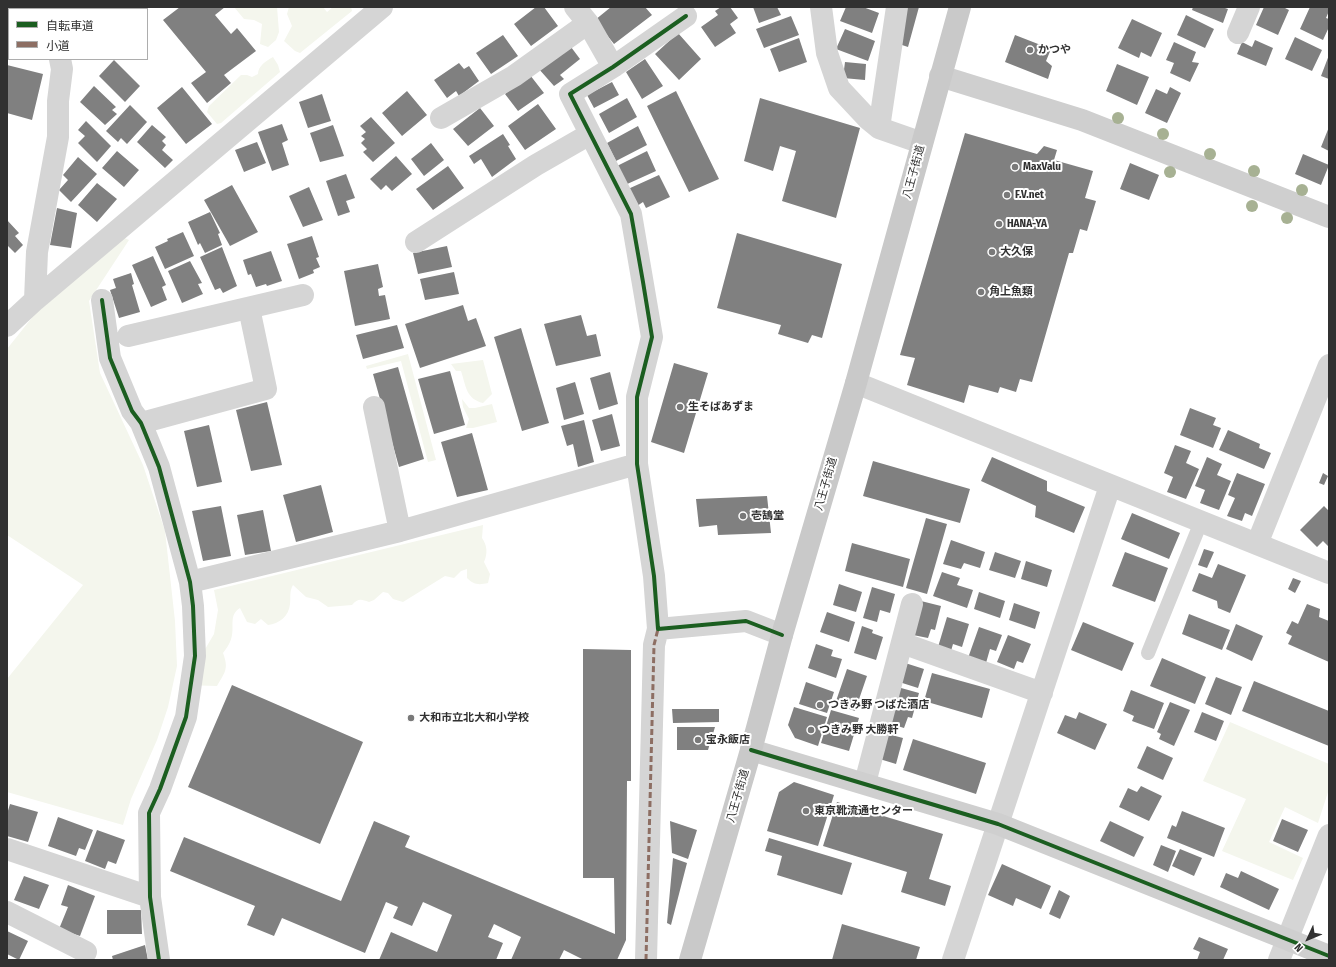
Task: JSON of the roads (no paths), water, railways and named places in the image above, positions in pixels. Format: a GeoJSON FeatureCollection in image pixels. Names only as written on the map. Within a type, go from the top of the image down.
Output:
{"type":"FeatureCollection","features":[{"type":"Feature","properties":{"kind":"main road","name":"八王子街道"},"geometry":{"type":"LineString","coordinates":[[690,960],[751,750],[782,634],[856,383],[960,7]]}},
{"type":"Feature","properties":{"kind":"street"},"geometry":{"type":"LineString","coordinates":[[7,326],[35,300],[382,7]]}},
{"type":"Feature","properties":{"kind":"street"},"geometry":{"type":"LineString","coordinates":[[821,7],[827,53],[839,88],[868,119],[880,128],[922,143]]}},
{"type":"Feature","properties":{"kind":"street"},"geometry":{"type":"LineString","coordinates":[[880,128],[897,7]]}},
{"type":"Feature","properties":{"kind":"street"},"geometry":{"type":"LineString","coordinates":[[1238,33],[1249,7]]}},
{"type":"Feature","properties":{"kind":"street"},"geometry":{"type":"LineString","coordinates":[[441,118],[514,76],[582,15],[613,67]]}},
{"type":"Feature","properties":{"kind":"street"},"geometry":{"type":"LineString","coordinates":[[646,960],[654,645],[658,629],[654,576],[637,464],[637,397],[652,337],[631,214],[570,94],[613,67],[686,16]]}},
{"type":"Feature","properties":{"kind":"street"},"geometry":{"type":"LineString","coordinates":[[35,300],[37,252],[58,137],[58,101],[62,69],[60,60]]}},
{"type":"Feature","properties":{"kind":"street"},"geometry":{"type":"LineString","coordinates":[[940,76],[1082,120],[1329,217]]}},
{"type":"Feature","properties":{"kind":"street"},"geometry":{"type":"LineString","coordinates":[[416,242],[536,165],[590,134]]}},
{"type":"Feature","properties":{"kind":"street"},"geometry":{"type":"LineString","coordinates":[[128,336],[303,296]]}},
{"type":"Feature","properties":{"kind":"street"},"geometry":{"type":"LineString","coordinates":[[102,300],[110,358],[132,411],[141,423],[159,467],[190,582],[193,606],[195,656],[186,717],[160,789],[149,813],[150,897],[159,960]]}},
{"type":"Feature","properties":{"kind":"street"},"geometry":{"type":"LineString","coordinates":[[141,423],[266,389],[249,308]]}},
{"type":"Feature","properties":{"kind":"street"},"geometry":{"type":"LineString","coordinates":[[1257,544],[1329,365]]}},
{"type":"Feature","properties":{"kind":"street"},"geometry":{"type":"LineString","coordinates":[[856,383],[1329,574]]}},
{"type":"Feature","properties":{"kind":"street"},"geometry":{"type":"LineString","coordinates":[[374,407],[400,532]]}},
{"type":"Feature","properties":{"kind":"street"},"geometry":{"type":"LineString","coordinates":[[190,582],[400,532],[637,464]]}},
{"type":"Feature","properties":{"kind":"street"},"geometry":{"type":"LineString","coordinates":[[953,960],[1110,486]]}},
{"type":"Feature","properties":{"kind":"street"},"geometry":{"type":"LineString","coordinates":[[865,784],[912,604]]}},
{"type":"Feature","properties":{"kind":"street"},"geometry":{"type":"LineString","coordinates":[[658,629],[746,622],[782,634]]}},
{"type":"Feature","properties":{"kind":"street"},"geometry":{"type":"LineString","coordinates":[[902,643],[1042,693]]}},
{"type":"Feature","properties":{"kind":"street"},"geometry":{"type":"LineString","coordinates":[[751,750],[998,824],[1329,956]]}},
{"type":"Feature","properties":{"kind":"street"},"geometry":{"type":"LineString","coordinates":[[1279,960],[1329,835]]}},
{"type":"Feature","properties":{"kind":"street"},"geometry":{"type":"LineString","coordinates":[[7,849],[150,897]]}},
{"type":"Feature","properties":{"kind":"street"},"geometry":{"type":"LineString","coordinates":[[7,912],[86,952]]}},
{"type":"Feature","properties":{"kind":"lane"},"geometry":{"type":"LineString","coordinates":[[1148,653],[1201,522]]}},
{"type":"Feature","properties":{"kind":"place","name":"かつや"},"geometry":{"type":"Point","coordinates":[1030,50]}},
{"type":"Feature","properties":{"kind":"place","name":"MaxValu"},"geometry":{"type":"Point","coordinates":[1015,167]}},
{"type":"Feature","properties":{"kind":"place","name":"F.V.net"},"geometry":{"type":"Point","coordinates":[1007,195]}},
{"type":"Feature","properties":{"kind":"place","name":"HANA-YA"},"geometry":{"type":"Point","coordinates":[999,224]}},
{"type":"Feature","properties":{"kind":"place","name":"大久保"},"geometry":{"type":"Point","coordinates":[992,252]}},
{"type":"Feature","properties":{"kind":"place","name":"角上魚類"},"geometry":{"type":"Point","coordinates":[981,292]}},
{"type":"Feature","properties":{"kind":"place","name":"生そばあずま"},"geometry":{"type":"Point","coordinates":[680,407]}},
{"type":"Feature","properties":{"kind":"place","name":"壱鵠堂"},"geometry":{"type":"Point","coordinates":[743,516]}},
{"type":"Feature","properties":{"kind":"place","name":"つきみ野 つばた酒店"},"geometry":{"type":"Point","coordinates":[820,705]}},
{"type":"Feature","properties":{"kind":"place","name":"大和市立北大和小学校"},"geometry":{"type":"Point","coordinates":[411,718]}},
{"type":"Feature","properties":{"kind":"place","name":"つきみ野 大勝軒"},"geometry":{"type":"Point","coordinates":[811,730]}},
{"type":"Feature","properties":{"kind":"place","name":"宝永飯店"},"geometry":{"type":"Point","coordinates":[698,740]}},
{"type":"Feature","properties":{"kind":"place","name":"東京靴流通センター"},"geometry":{"type":"Point","coordinates":[806,811]}}]}
